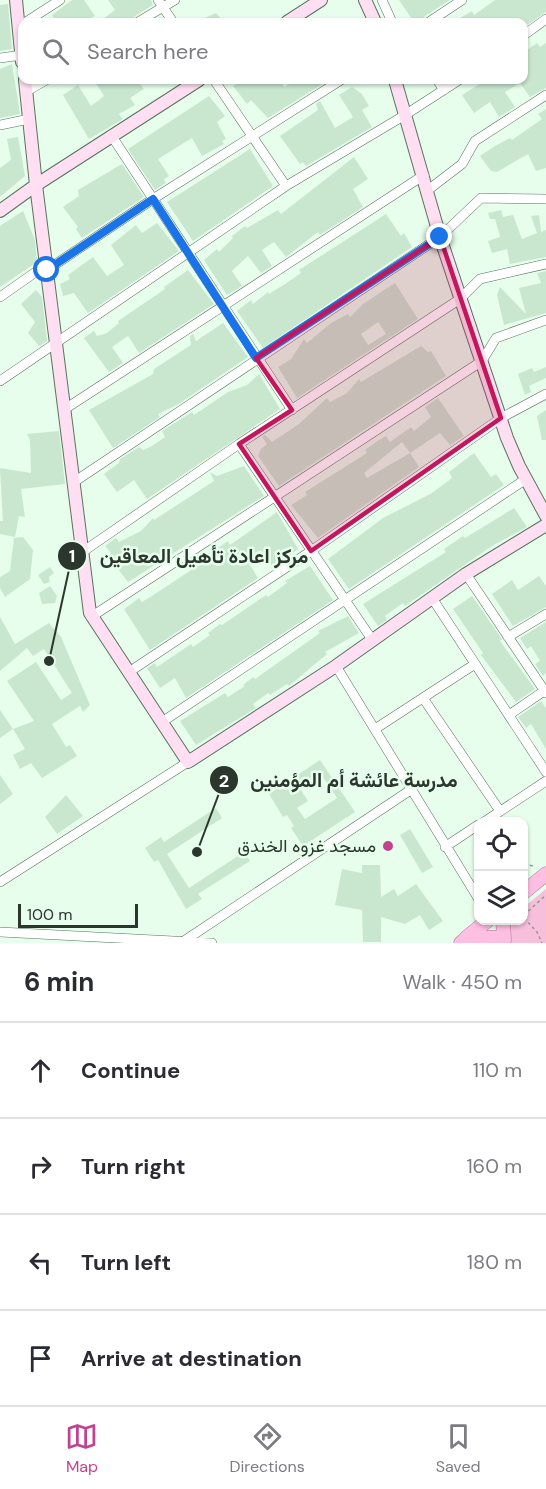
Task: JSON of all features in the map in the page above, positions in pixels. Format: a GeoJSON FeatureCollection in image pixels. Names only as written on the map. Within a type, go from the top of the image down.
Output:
{"type":"FeatureCollection","features":[{"type":"Feature","properties":{"kind":"main road"},"geometry":{"type":"LineString","coordinates":[[528,889],[546,874]]}},
{"type":"Feature","properties":{"kind":"main road"},"geometry":{"type":"LineString","coordinates":[[460,943],[483,925]]}},
{"type":"Feature","properties":{"kind":"main road"},"geometry":{"type":"LineString","coordinates":[[460,943],[468,937],[504,940],[503,925]]}},
{"type":"Feature","properties":{"kind":"street"},"geometry":{"type":"LineString","coordinates":[[16,0],[20,18]]}},
{"type":"Feature","properties":{"kind":"street"},"geometry":{"type":"LineString","coordinates":[[33,18],[60,0]]}},
{"type":"Feature","properties":{"kind":"street"},"geometry":{"type":"LineString","coordinates":[[143,18],[160,4],[176,0]]}},
{"type":"Feature","properties":{"kind":"street"},"geometry":{"type":"LineString","coordinates":[[293,18],[321,0]]}},
{"type":"Feature","properties":{"kind":"street"},"geometry":{"type":"LineString","coordinates":[[365,0],[373,18]]}},
{"type":"Feature","properties":{"kind":"street"},"geometry":{"type":"LineString","coordinates":[[382,0],[391,18]]}},
{"type":"Feature","properties":{"kind":"street"},"geometry":{"type":"LineString","coordinates":[[435,18],[462,0]]}},
{"type":"Feature","properties":{"kind":"street"},"geometry":{"type":"LineString","coordinates":[[160,4],[170,18]]}},
{"type":"Feature","properties":{"kind":"street"},"geometry":{"type":"LineString","coordinates":[[528,32],[546,19]]}},
{"type":"Feature","properties":{"kind":"street"},"geometry":{"type":"LineString","coordinates":[[0,58],[18,58]]}},
{"type":"Feature","properties":{"kind":"street"},"geometry":{"type":"LineString","coordinates":[[0,211],[111,135],[193,84]]}},
{"type":"Feature","properties":{"kind":"street"},"geometry":{"type":"LineString","coordinates":[[217,84],[286,186]]}},
{"type":"Feature","properties":{"kind":"street"},"geometry":{"type":"LineString","coordinates":[[0,297],[251,135],[334,84]]}},
{"type":"Feature","properties":{"kind":"street"},"geometry":{"type":"LineString","coordinates":[[396,84],[440,237],[513,453],[545,513]]}},
{"type":"Feature","properties":{"kind":"street"},"geometry":{"type":"LineString","coordinates":[[439,84],[444,90]]}},
{"type":"Feature","properties":{"kind":"street"},"geometry":{"type":"LineString","coordinates":[[0,381],[58,344],[187,252],[286,186],[453,84]]}},
{"type":"Feature","properties":{"kind":"street"},"geometry":{"type":"LineString","coordinates":[[26,85],[36,185],[58,344],[81,553],[91,617],[188,762]]}},
{"type":"Feature","properties":{"kind":"street"},"geometry":{"type":"LineString","coordinates":[[428,190],[462,164],[475,141],[546,95]]}},
{"type":"Feature","properties":{"kind":"street"},"geometry":{"type":"LineString","coordinates":[[0,125],[29,119]]}},
{"type":"Feature","properties":{"kind":"street"},"geometry":{"type":"LineString","coordinates":[[111,135],[292,410]]}},
{"type":"Feature","properties":{"kind":"street"},"geometry":{"type":"LineString","coordinates":[[65,410],[424,175]]}},
{"type":"Feature","properties":{"kind":"street"},"geometry":{"type":"LineString","coordinates":[[74,482],[256,358],[440,237],[482,198],[546,200]]}},
{"type":"Feature","properties":{"kind":"street"},"geometry":{"type":"LineString","coordinates":[[81,553],[239,444],[460,299],[480,279],[546,264]]}},
{"type":"Feature","properties":{"kind":"street"},"geometry":{"type":"LineString","coordinates":[[91,617],[482,362],[496,338],[546,320]]}},
{"type":"Feature","properties":{"kind":"street"},"geometry":{"type":"LineString","coordinates":[[129,672],[311,551],[501,418],[546,394]]}},
{"type":"Feature","properties":{"kind":"street"},"geometry":{"type":"LineString","coordinates":[[239,444],[373,641]]}},
{"type":"Feature","properties":{"kind":"street"},"geometry":{"type":"LineString","coordinates":[[162,722],[526,479]]}},
{"type":"Feature","properties":{"kind":"street"},"geometry":{"type":"LineString","coordinates":[[0,882],[336,666],[466,574],[546,525]]}},
{"type":"Feature","properties":{"kind":"street"},"geometry":{"type":"LineString","coordinates":[[466,574],[545,692],[509,715]]}},
{"type":"Feature","properties":{"kind":"street"},"geometry":{"type":"LineString","coordinates":[[432,598],[546,772]]}},
{"type":"Feature","properties":{"kind":"street"},"geometry":{"type":"LineString","coordinates":[[508,637],[546,614]]}},
{"type":"Feature","properties":{"kind":"street"},"geometry":{"type":"LineString","coordinates":[[375,729],[475,664]]}},
{"type":"Feature","properties":{"kind":"street"},"geometry":{"type":"LineString","coordinates":[[336,666],[474,892]]}},
{"type":"Feature","properties":{"kind":"street"},"geometry":{"type":"LineString","coordinates":[[423,698],[500,811]]}},
{"type":"Feature","properties":{"kind":"street"},"geometry":{"type":"LineString","coordinates":[[491,817],[546,781]]}},
{"type":"Feature","properties":{"kind":"street"},"geometry":{"type":"LineString","coordinates":[[181,942],[412,789]]}},
{"type":"Feature","properties":{"kind":"street"},"geometry":{"type":"LineString","coordinates":[[445,847],[474,828]]}},
{"type":"Feature","properties":{"kind":"street"},"geometry":{"type":"LineString","coordinates":[[491,925],[504,940]]}},
{"type":"Feature","properties":{"kind":"street"},"geometry":{"type":"LineString","coordinates":[[0,932],[47,939],[212,943]]}},
{"type":"Feature","properties":{"kind":"path"},"geometry":{"type":"LineString","coordinates":[[528,865],[533,866]]}},
{"type":"Feature","properties":{"kind":"path"},"geometry":{"type":"LineString","coordinates":[[528,913],[546,895]]}},
{"type":"Feature","properties":{"kind":"path"},"geometry":{"type":"LineString","coordinates":[[528,922],[537,932],[542,943]]}},
{"type":"Feature","properties":{"kind":"highlighted area"},"geometry":{"type":"Polygon","coordinates":[[[440,237],[501,418],[311,551],[239,444],[292,410],[256,358],[440,237]]]}},
{"type":"Feature","properties":{"kind":"shaded area"},"geometry":{"type":"Polygon","coordinates":[[[546,889],[546,943],[480,943],[501,925],[528,925],[528,904],[546,889]]]}},
{"type":"Feature","properties":{"kind":"building"},"geometry":{"type":"Polygon","coordinates":[[[72,0],[84,0],[95,16],[91,18],[54,18],[52,15],[72,0]]]}},
{"type":"Feature","properties":{"kind":"building"},"geometry":{"type":"Polygon","coordinates":[[[108,0],[151,0],[153,5],[134,18],[104,18],[115,10],[108,0]]]}},
{"type":"Feature","properties":{"kind":"building"},"geometry":{"type":"Polygon","coordinates":[[[399,0],[450,0],[424,18],[411,18],[399,0]]]}},
{"type":"Feature","properties":{"kind":"building"},"geometry":{"type":"Polygon","coordinates":[[[495,0],[546,0],[546,12],[528,24],[528,18],[460,18],[472,11],[474,15],[495,0]]]}},
{"type":"Feature","properties":{"kind":"building"},"geometry":{"type":"Polygon","coordinates":[[[8,4],[12,49],[0,51],[0,5],[8,4]]]}},
{"type":"Feature","properties":{"kind":"building"},"geometry":{"type":"Polygon","coordinates":[[[216,13],[220,18],[205,18],[216,13]]]}},
{"type":"Feature","properties":{"kind":"building"},"geometry":{"type":"Polygon","coordinates":[[[537,43],[540,47],[546,43],[546,88],[530,97],[521,84],[528,84],[528,49],[537,43]]]}},
{"type":"Feature","properties":{"kind":"building"},"geometry":{"type":"Polygon","coordinates":[[[12,64],[20,114],[0,118],[0,69],[12,64]]]}},
{"type":"Feature","properties":{"kind":"building"},"geometry":{"type":"Polygon","coordinates":[[[96,84],[140,84],[144,89],[130,98],[135,105],[119,114],[123,119],[89,139],[63,95],[78,85],[91,106],[104,96],[96,84]]]}},
{"type":"Feature","properties":{"kind":"building"},"geometry":{"type":"Polygon","coordinates":[[[237,84],[283,84],[284,87],[290,84],[323,84],[268,118],[251,100],[247,104],[233,86],[237,84]]]}},
{"type":"Feature","properties":{"kind":"building"},"geometry":{"type":"Polygon","coordinates":[[[480,84],[518,84],[505,92],[515,107],[499,117],[490,102],[474,113],[462,95],[480,84]]]}},
{"type":"Feature","properties":{"kind":"building"},"geometry":{"type":"Polygon","coordinates":[[[352,87],[362,94],[369,106],[362,110],[372,127],[306,166],[303,162],[300,164],[280,136],[318,110],[316,104],[320,101],[335,128],[353,117],[339,95],[352,87]]]}},
{"type":"Feature","properties":{"kind":"building"},"geometry":{"type":"Polygon","coordinates":[[[209,96],[225,116],[217,122],[226,139],[222,141],[224,144],[202,156],[192,138],[158,159],[169,176],[164,179],[166,183],[155,190],[128,149],[209,96]]]}},
{"type":"Feature","properties":{"kind":"building"},"geometry":{"type":"Polygon","coordinates":[[[546,109],[546,168],[536,171],[528,154],[497,172],[491,171],[480,156],[510,138],[512,140],[542,119],[538,114],[546,109]]]}},
{"type":"Feature","properties":{"kind":"building"},"geometry":{"type":"Polygon","coordinates":[[[18,137],[25,176],[0,197],[0,168],[11,160],[7,139],[18,137]]]}},
{"type":"Feature","properties":{"kind":"building"},"geometry":{"type":"Polygon","coordinates":[[[250,149],[273,186],[193,241],[167,202],[250,149]]]}},
{"type":"Feature","properties":{"kind":"building"},"geometry":{"type":"Polygon","coordinates":[[[354,157],[368,179],[353,189],[363,207],[320,235],[318,232],[286,257],[274,242],[262,250],[272,266],[261,273],[248,256],[232,271],[242,286],[227,295],[204,260],[217,249],[219,252],[233,238],[232,236],[245,226],[247,228],[278,210],[281,214],[354,157]]]}},
{"type":"Feature","properties":{"kind":"building"},"geometry":{"type":"Polygon","coordinates":[[[122,164],[144,197],[82,238],[76,229],[78,227],[63,207],[79,196],[78,190],[122,164]]]}},
{"type":"Feature","properties":{"kind":"building"},"geometry":{"type":"Polygon","coordinates":[[[501,210],[503,217],[513,215],[522,239],[537,233],[531,216],[539,215],[541,232],[546,230],[546,257],[510,264],[507,249],[492,253],[488,241],[500,237],[495,219],[490,219],[488,213],[501,210]]]}},
{"type":"Feature","properties":{"kind":"building"},"geometry":{"type":"Polygon","coordinates":[[[23,211],[35,240],[37,262],[0,287],[0,226],[23,211]]]}},
{"type":"Feature","properties":{"kind":"building"},"geometry":{"type":"Polygon","coordinates":[[[386,214],[401,236],[404,233],[412,247],[263,348],[237,311],[251,300],[253,304],[268,292],[269,294],[285,284],[301,273],[299,270],[386,214]]]}},
{"type":"Feature","properties":{"kind":"building"},"geometry":{"type":"Polygon","coordinates":[[[157,223],[179,251],[88,313],[74,293],[63,296],[60,284],[70,279],[68,275],[93,257],[107,276],[124,265],[111,245],[136,225],[142,233],[157,223]]]}},
{"type":"Feature","properties":{"kind":"building"},"geometry":{"type":"Polygon","coordinates":[[[188,270],[214,304],[139,353],[128,336],[112,347],[123,363],[109,372],[84,338],[94,331],[97,336],[107,333],[119,323],[118,321],[165,289],[164,287],[188,270]]]}},
{"type":"Feature","properties":{"kind":"building"},"geometry":{"type":"Polygon","coordinates":[[[546,271],[546,313],[504,325],[497,295],[500,287],[526,314],[519,288],[541,283],[537,273],[546,271]]]}},
{"type":"Feature","properties":{"kind":"building"},"geometry":{"type":"Polygon","coordinates":[[[395,283],[418,319],[297,398],[278,367],[291,359],[304,339],[307,343],[331,323],[348,314],[350,317],[363,304],[395,283]],[[378,322],[361,334],[368,345],[386,334],[378,322]]]}},
{"type":"Feature","properties":{"kind":"building"},"geometry":{"type":"Polygon","coordinates":[[[36,290],[42,297],[47,341],[39,346],[28,333],[35,322],[21,304],[36,290]]]}},
{"type":"Feature","properties":{"kind":"building"},"geometry":{"type":"Polygon","coordinates":[[[223,323],[248,357],[177,405],[158,414],[160,417],[113,448],[89,410],[153,374],[154,369],[191,345],[190,336],[193,334],[196,341],[223,323]]]}},
{"type":"Feature","properties":{"kind":"building"},"geometry":{"type":"Polygon","coordinates":[[[421,346],[428,352],[431,351],[446,376],[279,486],[258,456],[267,444],[262,437],[265,435],[272,442],[299,424],[327,398],[330,402],[347,393],[359,379],[361,382],[421,346]]]}},
{"type":"Feature","properties":{"kind":"building"},"geometry":{"type":"Polygon","coordinates":[[[546,367],[546,378],[529,386],[531,392],[525,395],[518,374],[532,368],[534,372],[546,367]]]}},
{"type":"Feature","properties":{"kind":"building"},"geometry":{"type":"Polygon","coordinates":[[[259,374],[280,409],[147,499],[134,480],[117,492],[104,474],[119,463],[120,459],[139,447],[143,450],[152,446],[165,437],[162,431],[192,412],[194,415],[228,392],[247,385],[259,374]]]}},
{"type":"Feature","properties":{"kind":"building"},"geometry":{"type":"Polygon","coordinates":[[[438,398],[464,436],[450,445],[440,433],[410,453],[419,467],[318,538],[291,505],[307,495],[305,492],[367,453],[365,450],[376,442],[386,436],[390,442],[411,427],[414,431],[431,417],[425,407],[438,398]],[[402,442],[364,473],[367,478],[410,453],[402,442]]]}},
{"type":"Feature","properties":{"kind":"building"},"geometry":{"type":"Polygon","coordinates":[[[546,410],[546,440],[542,440],[537,416],[546,410]]]}},
{"type":"Feature","properties":{"kind":"building"},"geometry":{"type":"Polygon","coordinates":[[[59,431],[65,484],[21,489],[25,517],[19,516],[15,537],[0,534],[0,521],[3,521],[0,468],[31,473],[30,440],[27,434],[59,431]]]}},
{"type":"Feature","properties":{"kind":"building"},"geometry":{"type":"Polygon","coordinates":[[[474,453],[491,477],[496,474],[504,485],[349,589],[328,559],[383,518],[432,493],[452,478],[449,472],[474,453]]]}},
{"type":"Feature","properties":{"kind":"building"},"geometry":{"type":"Polygon","coordinates":[[[244,466],[264,496],[128,582],[107,555],[111,553],[105,546],[116,538],[119,542],[141,531],[153,518],[154,520],[214,481],[210,472],[217,476],[244,466]]]}},
{"type":"Feature","properties":{"kind":"building"},"geometry":{"type":"Polygon","coordinates":[[[514,508],[527,527],[492,546],[405,606],[403,603],[385,616],[387,620],[378,626],[363,604],[446,552],[444,549],[463,536],[465,538],[514,508]]]}},
{"type":"Feature","properties":{"kind":"building"},"geometry":{"type":"Polygon","coordinates":[[[277,512],[298,549],[273,568],[261,550],[246,559],[258,578],[150,650],[124,609],[139,598],[142,602],[161,590],[217,553],[215,550],[228,541],[230,545],[277,512]]]}},
{"type":"Feature","properties":{"kind":"building"},"geometry":{"type":"Polygon","coordinates":[[[23,537],[33,550],[30,579],[5,597],[0,588],[0,577],[10,571],[14,538],[23,537]]]}},
{"type":"Feature","properties":{"kind":"building"},"geometry":{"type":"Polygon","coordinates":[[[310,566],[333,600],[186,698],[175,678],[160,688],[147,668],[155,663],[157,667],[191,644],[193,647],[210,635],[208,633],[220,624],[222,625],[266,595],[268,597],[287,583],[285,581],[310,566]]]}},
{"type":"Feature","properties":{"kind":"building"},"geometry":{"type":"Polygon","coordinates":[[[50,567],[54,573],[49,577],[50,582],[44,584],[38,575],[50,567]]]}},
{"type":"Feature","properties":{"kind":"building"},"geometry":{"type":"Polygon","coordinates":[[[539,576],[546,586],[546,607],[513,626],[492,594],[512,580],[518,590],[539,576]]]}},
{"type":"Feature","properties":{"kind":"building"},"geometry":{"type":"Polygon","coordinates":[[[50,586],[57,596],[55,603],[42,604],[39,593],[50,586]]]}},
{"type":"Feature","properties":{"kind":"building"},"geometry":{"type":"Polygon","coordinates":[[[472,596],[502,639],[500,641],[535,689],[516,702],[481,655],[483,653],[453,609],[472,596]]]}},
{"type":"Feature","properties":{"kind":"building"},"geometry":{"type":"Polygon","coordinates":[[[348,616],[359,633],[325,652],[327,654],[289,686],[287,684],[270,695],[268,693],[253,704],[256,708],[196,745],[180,721],[225,693],[228,697],[245,686],[243,685],[253,677],[255,679],[320,633],[318,631],[348,616]]]}},
{"type":"Feature","properties":{"kind":"building"},"geometry":{"type":"Polygon","coordinates":[[[0,617],[15,644],[49,623],[61,637],[90,705],[83,712],[80,706],[52,724],[66,747],[70,745],[77,756],[42,778],[31,763],[20,769],[13,755],[25,749],[13,729],[34,721],[7,681],[36,662],[61,700],[72,693],[44,649],[33,656],[27,648],[0,671],[0,617]]]}},
{"type":"Feature","properties":{"kind":"building"},"geometry":{"type":"Polygon","coordinates":[[[546,622],[546,673],[543,676],[535,664],[540,661],[531,646],[527,649],[520,638],[546,622]]]}},
{"type":"Feature","properties":{"kind":"building"},"geometry":{"type":"Polygon","coordinates":[[[541,701],[546,708],[546,749],[531,724],[526,728],[518,717],[541,701]]]}},
{"type":"Feature","properties":{"kind":"building"},"geometry":{"type":"Polygon","coordinates":[[[0,710],[13,729],[0,738],[0,710]]]}},
{"type":"Feature","properties":{"kind":"building"},"geometry":{"type":"Polygon","coordinates":[[[320,760],[355,812],[303,846],[291,828],[294,826],[287,815],[283,817],[269,794],[320,760]],[[320,773],[299,787],[308,801],[297,808],[305,819],[337,798],[320,773]]]}},
{"type":"Feature","properties":{"kind":"building"},"geometry":{"type":"Polygon","coordinates":[[[0,775],[13,794],[0,804],[0,775]]]}},
{"type":"Feature","properties":{"kind":"building"},"geometry":{"type":"Polygon","coordinates":[[[66,795],[83,816],[57,834],[45,817],[66,795]]]}},
{"type":"Feature","properties":{"kind":"building"},"geometry":{"type":"Polygon","coordinates":[[[216,808],[222,818],[167,854],[189,888],[244,852],[250,861],[198,894],[202,899],[186,909],[158,860],[154,862],[145,848],[161,837],[164,842],[216,808]]]}},
{"type":"Feature","properties":{"kind":"building"},"geometry":{"type":"Polygon","coordinates":[[[410,829],[433,867],[422,873],[400,835],[410,829]]]}},
{"type":"Feature","properties":{"kind":"building"},"geometry":{"type":"Polygon","coordinates":[[[362,865],[380,865],[381,897],[394,889],[398,896],[416,884],[443,921],[429,930],[420,915],[405,924],[381,917],[381,942],[363,942],[362,910],[335,905],[342,869],[362,873],[362,865]]]}},
{"type":"Feature","properties":{"kind":"place","name":"مركز اعادة تأهيل المعاقين"},"geometry":{"type":"Point","coordinates":[49,661]}},
{"type":"Feature","properties":{"kind":"place","name":"مسجد غزوه الخندق"},"geometry":{"type":"Point","coordinates":[388,846]}},
{"type":"Feature","properties":{"kind":"place","name":"مدرسة عائشة أم المؤمنين"},"geometry":{"type":"Point","coordinates":[197,852]}},
{"type":"Feature","properties":{"kind":"route"},"geometry":{"type":"LineString","coordinates":[[47,270],[153,199],[256,358],[440,237]]}}]}
